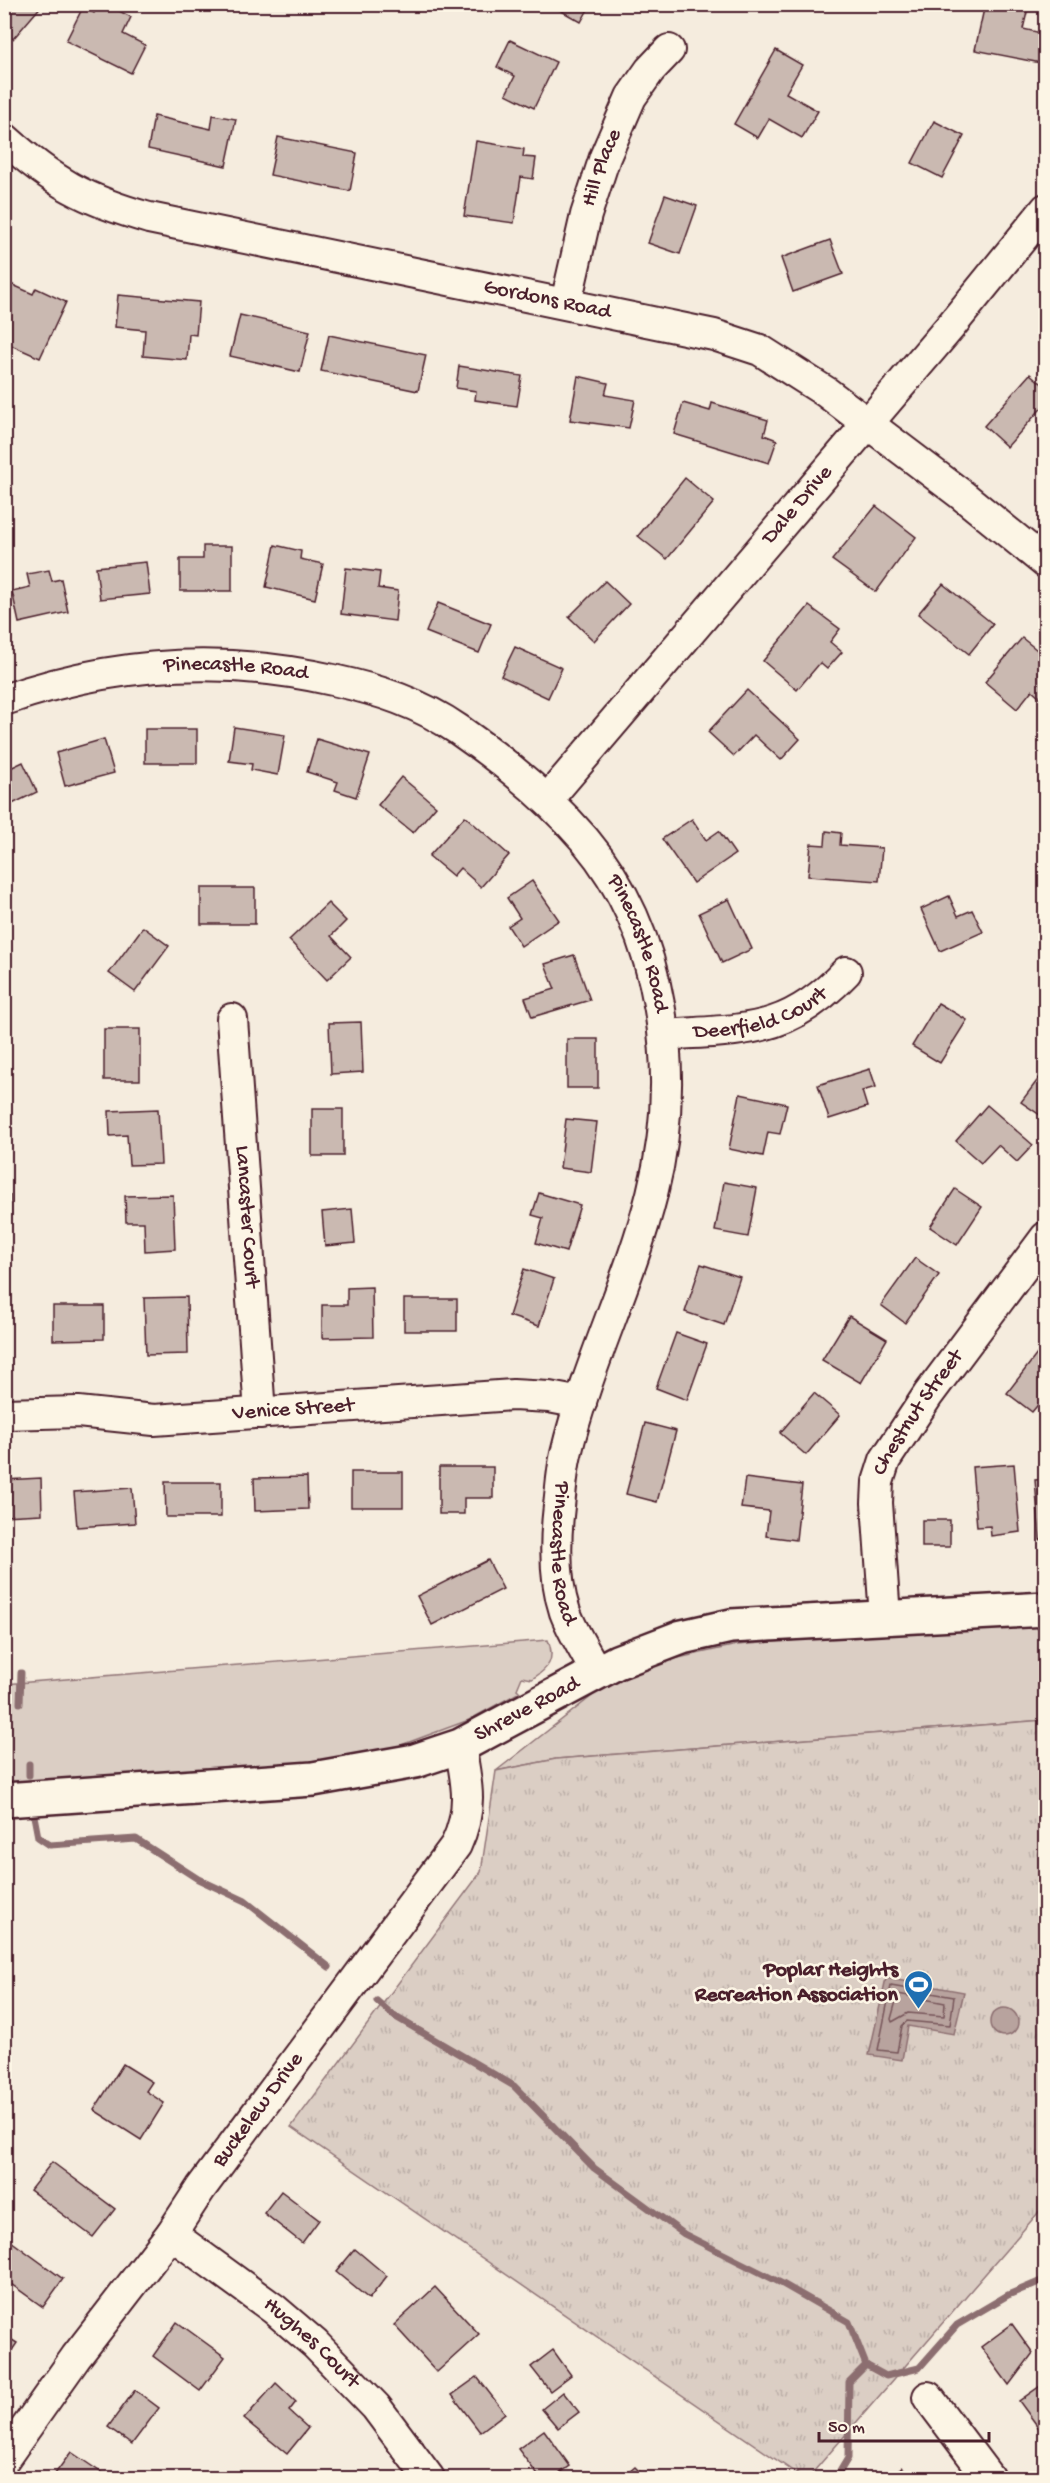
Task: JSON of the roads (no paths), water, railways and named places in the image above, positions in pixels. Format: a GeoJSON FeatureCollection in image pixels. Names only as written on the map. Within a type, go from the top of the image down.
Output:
{"type":"FeatureCollection","features":[{"type":"Feature","properties":{"kind":"main road","name":"Shreve Road"},"geometry":{"type":"LineString","coordinates":[[4,1800],[313,1779],[392,1767],[460,1746],[597,1673],[656,1646],[708,1630],[757,1624],[1046,1609]]}},
{"type":"Feature","properties":{"kind":"street","name":"Hill Place"},"geometry":{"type":"LineString","coordinates":[[566,303],[586,215],[605,157],[631,97],[650,70],[669,50]]}},
{"type":"Feature","properties":{"kind":"street","name":"Gordons Road"},"geometry":{"type":"LineString","coordinates":[[4,138],[39,169],[73,191],[117,209],[192,228],[714,334],[760,350],[826,392],[962,495],[1046,563]]}},
{"type":"Feature","properties":{"kind":"street","name":"Dale Drive"},"geometry":{"type":"LineString","coordinates":[[547,800],[867,424],[1046,209]]}},
{"type":"Feature","properties":{"kind":"street","name":"Pinecastle Road"},"geometry":{"type":"LineString","coordinates":[[4,700],[41,687],[94,674],[147,666],[240,665],[294,671],[376,689],[441,717],[485,748],[547,800],[586,842],[612,879],[633,918],[648,960],[664,1035],[666,1077],[661,1145],[653,1193],[581,1403],[566,1456],[557,1523],[556,1555],[565,1611],[597,1673]]}},
{"type":"Feature","properties":{"kind":"street","name":"Deerfield Court"},"geometry":{"type":"LineString","coordinates":[[664,1035],[751,1028],[776,1022],[802,1011],[824,996],[846,972]]}},
{"type":"Feature","properties":{"kind":"street","name":"Lancaster Court"},"geometry":{"type":"LineString","coordinates":[[232,1019],[260,1413]]}},
{"type":"Feature","properties":{"kind":"street","name":"Chestnut Street"},"geometry":{"type":"LineString","coordinates":[[885,1617],[877,1503],[878,1482],[885,1460],[928,1395],[1046,1238]]}},
{"type":"Feature","properties":{"kind":"street","name":"Venice Street"},"geometry":{"type":"LineString","coordinates":[[4,1414],[78,1412],[153,1420],[513,1395],[549,1397],[581,1403]]}},
{"type":"Feature","properties":{"kind":"street","name":"Buckelew Drive"},"geometry":{"type":"LineString","coordinates":[[4,2459],[76,2357],[171,2234],[201,2188],[456,1845],[465,1825],[468,1807],[460,1746]]}},
{"type":"Feature","properties":{"kind":"street","name":"Hughes Court"},"geometry":{"type":"LineString","coordinates":[[171,2234],[274,2309],[315,2344],[376,2407],[429,2478]]}},
{"type":"Feature","properties":{"kind":"street"},"geometry":{"type":"LineString","coordinates":[[928,2397],[989,2478]]}},
{"type":"Feature","properties":{"kind":"water","name":"Poplar Heights Recreation Association"},"geometry":{"type":"Polygon","coordinates":[[[886,1978],[964,1992],[954,2034],[908,2026],[902,2060],[869,2055],[886,1978]]]}},
{"type":"Feature","properties":{"kind":"water"},"geometry":{"type":"Polygon","coordinates":[[[1004,2008],[1014,2012],[1018,2022],[1014,2032],[1004,2036],[994,2032],[990,2022],[994,2012],[1004,2008]]]}},
{"type":"Feature","properties":{"kind":"waterway"},"geometry":{"type":"LineString","coordinates":[[20,1703],[21,1673]]}},
{"type":"Feature","properties":{"kind":"waterway"},"geometry":{"type":"LineString","coordinates":[[29,1764],[29,1775]]}},
{"type":"Feature","properties":{"kind":"waterway"},"geometry":{"type":"LineString","coordinates":[[34,1816],[38,1837],[50,1845],[136,1839],[198,1879],[245,1901],[329,1967]]}},
{"type":"Feature","properties":{"kind":"waterway"},"geometry":{"type":"LineString","coordinates":[[377,2001],[394,2016],[514,2086],[594,2168],[684,2234],[781,2283],[849,2322],[866,2365],[886,2376],[919,2368],[957,2325],[1008,2295],[1046,2279]]}},
{"type":"Feature","properties":{"kind":"waterway"},"geometry":{"type":"LineString","coordinates":[[836,2478],[848,2458],[849,2382],[866,2365]]}},
{"type":"Feature","properties":{"kind":"place","name":"Poplar Heights Recreation Association"},"geometry":{"type":"Point","coordinates":[919,2010]}}]}
